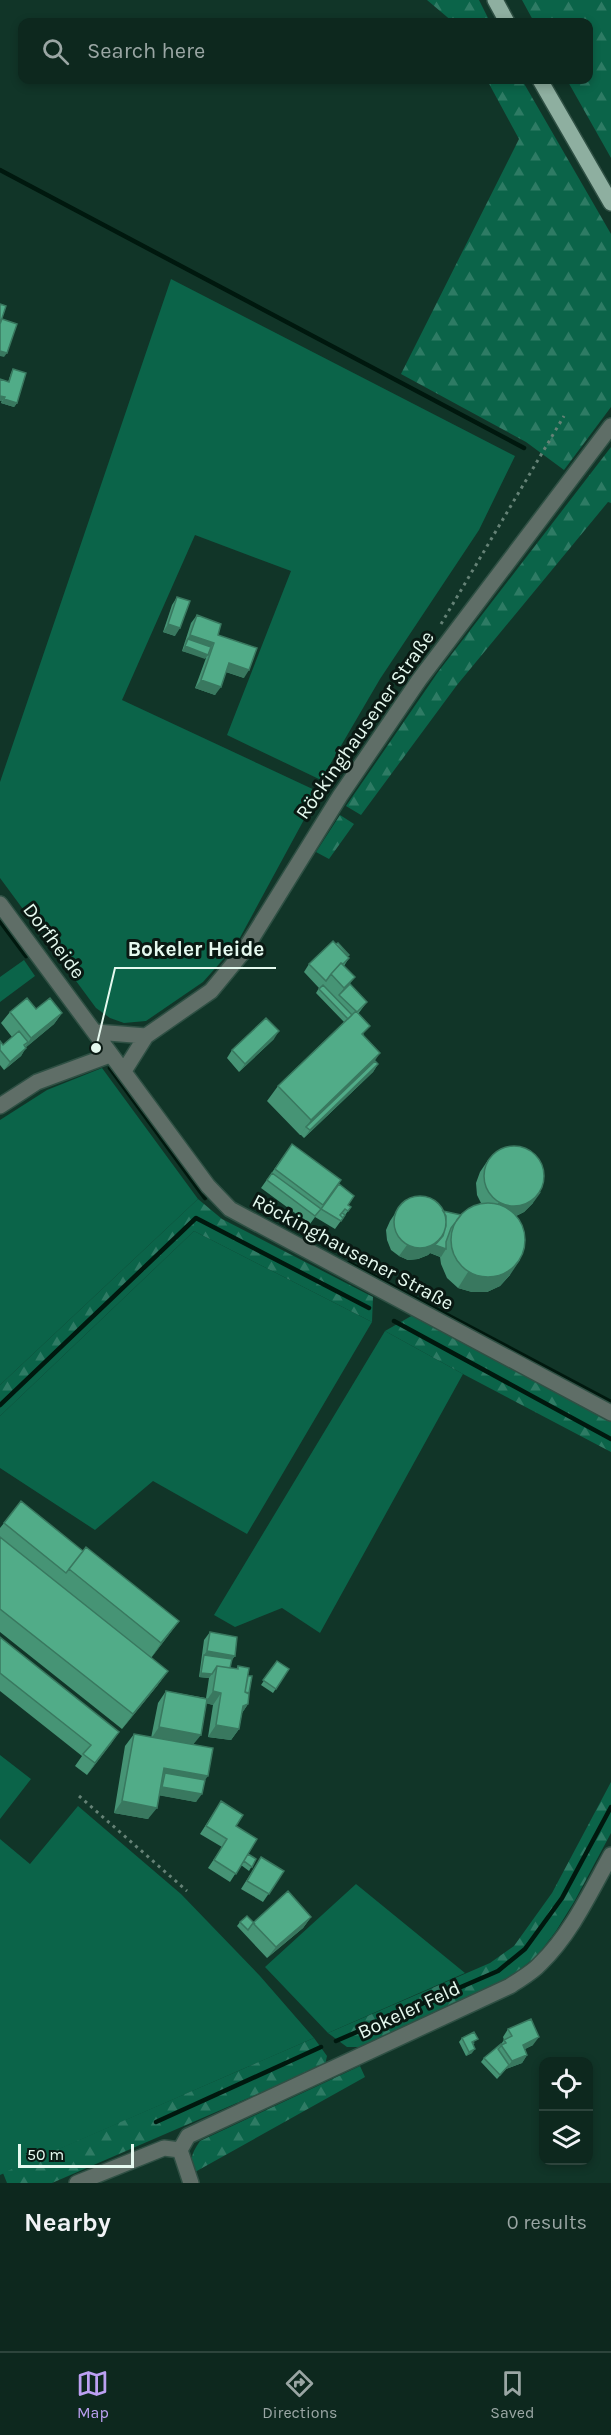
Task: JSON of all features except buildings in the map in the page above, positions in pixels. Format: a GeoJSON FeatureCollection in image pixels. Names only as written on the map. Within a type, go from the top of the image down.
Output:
{"type":"FeatureCollection","features":[{"type":"Feature","properties":{"kind":"main road"},"geometry":{"type":"LineString","coordinates":[[495,0],[505,18]]}},
{"type":"Feature","properties":{"kind":"main road"},"geometry":{"type":"LineString","coordinates":[[542,84],[611,203]]}},
{"type":"Feature","properties":{"kind":"street","name":"Röckinghausener Straße"},"geometry":{"type":"LineString","coordinates":[[124,1071],[146,1036],[211,991],[244,951],[340,796],[419,680],[611,426]]}},
{"type":"Feature","properties":{"kind":"street","name":"Dorfheide"},"geometry":{"type":"LineString","coordinates":[[0,904],[96,1032]]}},
{"type":"Feature","properties":{"kind":"street","name":"Röckinghausener Straße"},"geometry":{"type":"LineString","coordinates":[[96,1032],[110,1055],[208,1186],[230,1209],[611,1413]]}},
{"type":"Feature","properties":{"kind":"street"},"geometry":{"type":"LineString","coordinates":[[96,1032],[146,1036]]}},
{"type":"Feature","properties":{"kind":"street"},"geometry":{"type":"LineString","coordinates":[[0,1106],[37,1082],[110,1055]]}},
{"type":"Feature","properties":{"kind":"street","name":"Bokeler Feld"},"geometry":{"type":"LineString","coordinates":[[180,2150],[188,2136],[510,1986],[539,1966],[561,1940],[611,1855]]}},
{"type":"Feature","properties":{"kind":"street"},"geometry":{"type":"LineString","coordinates":[[77,2183],[164,2148],[180,2150],[191,2183]]}},
{"type":"Feature","properties":{"kind":"path"},"geometry":{"type":"LineString","coordinates":[[438,628],[564,416]]}},
{"type":"Feature","properties":{"kind":"path"},"geometry":{"type":"LineString","coordinates":[[79,1796],[188,1892]]}},
{"type":"Feature","properties":{"kind":"green space"},"geometry":{"type":"Polygon","coordinates":[[[427,0],[479,0],[488,18],[448,18],[427,0]]]}},
{"type":"Feature","properties":{"kind":"green space"},"geometry":{"type":"Polygon","coordinates":[[[522,0],[611,0],[611,158],[569,84],[593,84],[593,18],[532,18],[522,0]]]}},
{"type":"Feature","properties":{"kind":"green space"},"geometry":{"type":"Polygon","coordinates":[[[489,84],[524,84],[611,234],[611,407],[564,470],[526,442],[401,374],[519,139],[489,84]]]}},
{"type":"Feature","properties":{"kind":"green space"},"geometry":{"type":"Polygon","coordinates":[[[171,279],[515,456],[479,530],[380,679],[321,780],[227,735],[291,571],[195,535],[122,700],[319,792],[236,945],[203,982],[146,1021],[124,1023],[110,1018],[96,1008],[0,878],[0,782],[171,279]]]}},
{"type":"Feature","properties":{"kind":"green space"},"geometry":{"type":"Polygon","coordinates":[[[611,447],[611,503],[608,502],[457,685],[361,815],[346,806],[438,672],[611,447]]]}},
{"type":"Feature","properties":{"kind":"green space"},"geometry":{"type":"Polygon","coordinates":[[[340,815],[354,824],[329,859],[316,852],[340,815]]]}},
{"type":"Feature","properties":{"kind":"green space"},"geometry":{"type":"Polygon","coordinates":[[[24,960],[35,976],[0,1002],[0,977],[24,960]]]}},
{"type":"Feature","properties":{"kind":"green space"},"geometry":{"type":"Polygon","coordinates":[[[102,1068],[198,1199],[0,1385],[0,1120],[47,1090],[102,1068]]]}},
{"type":"Feature","properties":{"kind":"green space"},"geometry":{"type":"Polygon","coordinates":[[[198,1199],[222,1219],[373,1297],[372,1322],[194,1231],[0,1416],[0,1385],[198,1199]]]}},
{"type":"Feature","properties":{"kind":"green space"},"geometry":{"type":"Polygon","coordinates":[[[194,1231],[372,1322],[247,1534],[153,1481],[95,1530],[0,1468],[0,1416],[194,1231]]]}},
{"type":"Feature","properties":{"kind":"green space"},"geometry":{"type":"Polygon","coordinates":[[[413,1315],[611,1420],[611,1452],[385,1331],[413,1315]]]}},
{"type":"Feature","properties":{"kind":"green space"},"geometry":{"type":"Polygon","coordinates":[[[385,1331],[463,1374],[320,1633],[282,1608],[235,1627],[214,1615],[385,1331]]]}},
{"type":"Feature","properties":{"kind":"green space"},"geometry":{"type":"Polygon","coordinates":[[[0,1755],[31,1779],[0,1819],[0,1755]]]}},
{"type":"Feature","properties":{"kind":"green space"},"geometry":{"type":"Polygon","coordinates":[[[611,1782],[611,1833],[574,1902],[537,1956],[506,1980],[362,2047],[347,2047],[328,2033],[490,1963],[514,1946],[552,1893],[611,1782]]]}},
{"type":"Feature","properties":{"kind":"green space"},"geometry":{"type":"Polygon","coordinates":[[[78,1806],[181,1894],[260,1976],[314,2038],[0,2175],[0,1839],[30,1864],[78,1806]]]}},
{"type":"Feature","properties":{"kind":"green space"},"geometry":{"type":"Polygon","coordinates":[[[356,1884],[465,1973],[328,2033],[265,1967],[356,1884]]]}},
{"type":"Feature","properties":{"kind":"green space"},"geometry":{"type":"Polygon","coordinates":[[[314,2038],[327,2056],[325,2065],[52,2183],[7,2183],[3,2173],[314,2038]]]}},
{"type":"Feature","properties":{"kind":"green space"},"geometry":{"type":"Polygon","coordinates":[[[360,2066],[365,2077],[195,2172],[192,2156],[200,2141],[360,2066]]]}},
{"type":"Feature","properties":{"kind":"waterway"},"geometry":{"type":"LineString","coordinates":[[0,170],[524,448]]}},
{"type":"Feature","properties":{"kind":"waterway"},"geometry":{"type":"LineString","coordinates":[[0,921],[26,956]]}},
{"type":"Feature","properties":{"kind":"waterway"},"geometry":{"type":"LineString","coordinates":[[110,1068],[205,1198]]}},
{"type":"Feature","properties":{"kind":"waterway"},"geometry":{"type":"LineString","coordinates":[[0,1405],[196,1218],[369,1308]]}},
{"type":"Feature","properties":{"kind":"waterway"},"geometry":{"type":"LineString","coordinates":[[349,1263],[611,1402]]}},
{"type":"Feature","properties":{"kind":"waterway"},"geometry":{"type":"LineString","coordinates":[[394,1321],[611,1439]]}},
{"type":"Feature","properties":{"kind":"waterway"},"geometry":{"type":"LineString","coordinates":[[336,2041],[498,1971],[525,1949],[562,1898],[611,1807]]}},
{"type":"Feature","properties":{"kind":"waterway"},"geometry":{"type":"LineString","coordinates":[[156,2122],[321,2047]]}},
{"type":"Feature","properties":{"kind":"place","name":"Bokeler Heide"},"geometry":{"type":"Point","coordinates":[96,1048]}}]}
